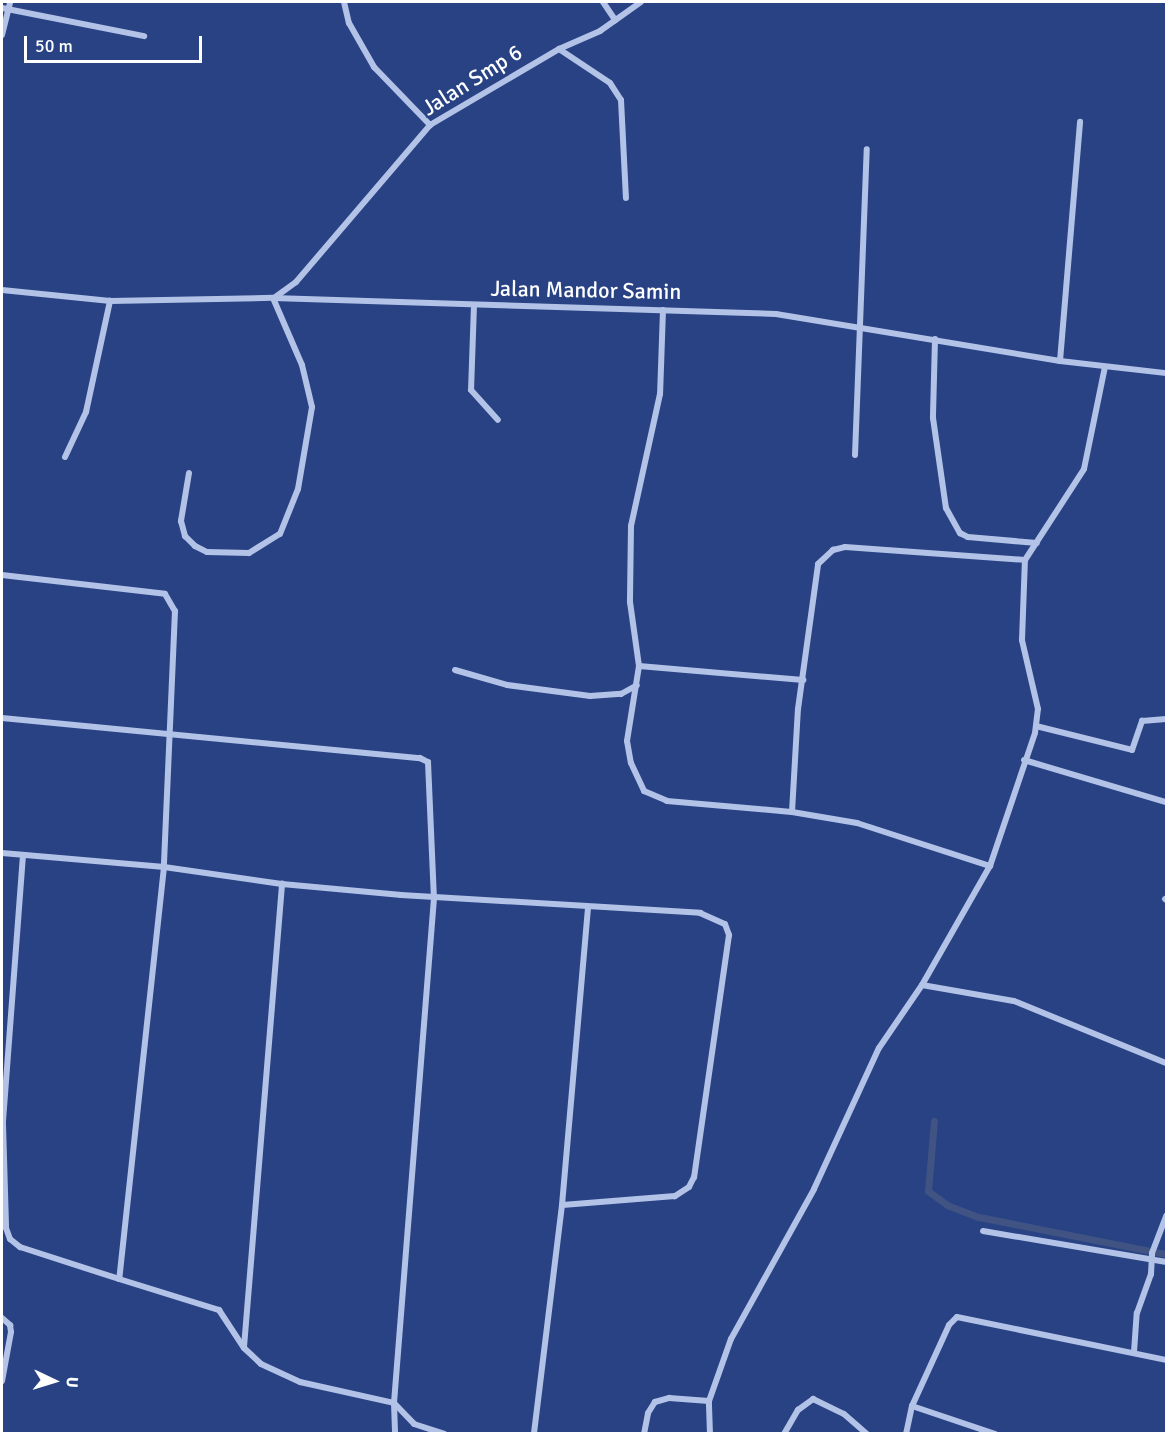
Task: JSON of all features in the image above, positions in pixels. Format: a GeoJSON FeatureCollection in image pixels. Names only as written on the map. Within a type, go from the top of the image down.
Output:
{"type":"FeatureCollection","features":[{"type":"Feature","properties":{"kind":"street"},"geometry":{"type":"LineString","coordinates":[[2,35],[5,9],[10,2]]}},
{"type":"Feature","properties":{"kind":"street"},"geometry":{"type":"LineString","coordinates":[[344,2],[349,23],[374,67],[430,125]]}},
{"type":"Feature","properties":{"kind":"street"},"geometry":{"type":"LineString","coordinates":[[603,2],[615,20]]}},
{"type":"Feature","properties":{"kind":"street","name":"Jalan Smp 6"},"geometry":{"type":"LineString","coordinates":[[273,298],[296,282],[430,125],[559,49],[615,20],[641,2]]}},
{"type":"Feature","properties":{"kind":"street"},"geometry":{"type":"LineString","coordinates":[[5,9],[144,36]]}},
{"type":"Feature","properties":{"kind":"street"},"geometry":{"type":"LineString","coordinates":[[559,49],[610,83],[621,100],[626,198]]}},
{"type":"Feature","properties":{"kind":"street"},"geometry":{"type":"LineString","coordinates":[[1060,361],[1080,122]]}},
{"type":"Feature","properties":{"kind":"street"},"geometry":{"type":"LineString","coordinates":[[855,455],[867,149]]}},
{"type":"Feature","properties":{"kind":"street","name":"Jalan Mandor Samin"},"geometry":{"type":"LineString","coordinates":[[2,290],[110,301],[273,298],[777,314],[1060,361],[1167,374]]}},
{"type":"Feature","properties":{"kind":"street"},"geometry":{"type":"LineString","coordinates":[[189,473],[181,521],[185,536],[195,546],[207,552],[249,553],[280,534],[298,489],[312,407],[302,365],[273,298]]}},
{"type":"Feature","properties":{"kind":"street"},"geometry":{"type":"LineString","coordinates":[[65,457],[86,412],[110,301]]}},
{"type":"Feature","properties":{"kind":"street"},"geometry":{"type":"LineString","coordinates":[[474,305],[471,390],[498,420]]}},
{"type":"Feature","properties":{"kind":"street"},"geometry":{"type":"LineString","coordinates":[[663,310],[660,394],[631,526],[630,602],[639,666],[627,741],[631,763],[644,791],[667,801],[792,812],[907,836],[990,866]]}},
{"type":"Feature","properties":{"kind":"street"},"geometry":{"type":"LineString","coordinates":[[935,339],[933,418],[946,508],[960,533],[968,537],[1037,543]]}},
{"type":"Feature","properties":{"kind":"street"},"geometry":{"type":"LineString","coordinates":[[710,1434],[709,1401],[731,1339],[814,1189],[879,1048],[922,985],[990,866],[1036,726],[1036,690],[1022,640],[1025,560],[1084,469],[1105,367]]}},
{"type":"Feature","properties":{"kind":"street"},"geometry":{"type":"LineString","coordinates":[[792,812],[803,680],[818,564],[833,550],[845,547],[1025,560]]}},
{"type":"Feature","properties":{"kind":"street"},"geometry":{"type":"LineString","coordinates":[[2,575],[165,594],[175,611],[164,867],[119,1279]]}},
{"type":"Feature","properties":{"kind":"street"},"geometry":{"type":"LineString","coordinates":[[639,666],[803,680]]}},
{"type":"Feature","properties":{"kind":"street"},"geometry":{"type":"LineString","coordinates":[[455,670],[507,686],[590,696],[621,694],[637,685]]}},
{"type":"Feature","properties":{"kind":"street"},"geometry":{"type":"LineString","coordinates":[[2,718],[426,760],[434,898],[394,1402],[395,1434]]}},
{"type":"Feature","properties":{"kind":"street"},"geometry":{"type":"LineString","coordinates":[[1036,726],[1132,750],[1142,721],[1167,719]]}},
{"type":"Feature","properties":{"kind":"street"},"geometry":{"type":"LineString","coordinates":[[1024,760],[1167,802]]}},
{"type":"Feature","properties":{"kind":"street"},"geometry":{"type":"LineString","coordinates":[[2,853],[164,867],[282,884],[434,898],[700,913],[725,924],[729,935],[694,1178],[689,1187],[675,1196],[660,1199],[562,1205]]}},
{"type":"Feature","properties":{"kind":"street"},"geometry":{"type":"LineString","coordinates":[[23,855],[3,1124],[6,1228],[10,1239],[20,1247],[219,1311],[244,1348],[261,1364],[300,1382],[394,1402],[414,1424],[444,1434]]}},
{"type":"Feature","properties":{"kind":"street"},"geometry":{"type":"LineString","coordinates":[[244,1348],[282,884]]}},
{"type":"Feature","properties":{"kind":"street"},"geometry":{"type":"LineString","coordinates":[[534,1434],[562,1205],[588,907]]}},
{"type":"Feature","properties":{"kind":"street"},"geometry":{"type":"LineString","coordinates":[[922,985],[1014,1001],[1167,1064]]}},
{"type":"Feature","properties":{"kind":"street"},"geometry":{"type":"LineString","coordinates":[[1134,1352],[1137,1314],[1156,1242],[1163,1235],[1167,1216]]}},
{"type":"Feature","properties":{"kind":"street"},"geometry":{"type":"LineString","coordinates":[[983,1231],[1152,1256],[1167,1262]]}},
{"type":"Feature","properties":{"kind":"street"},"geometry":{"type":"LineString","coordinates":[[906,1434],[912,1406],[948,1325],[957,1317],[1081,1345],[1134,1352],[1167,1360]]}},
{"type":"Feature","properties":{"kind":"street"},"geometry":{"type":"LineString","coordinates":[[2,1318],[10,1325],[11,1332],[2,1381]]}},
{"type":"Feature","properties":{"kind":"street"},"geometry":{"type":"LineString","coordinates":[[644,1434],[648,1413],[655,1402],[669,1398],[709,1401]]}},
{"type":"Feature","properties":{"kind":"street"},"geometry":{"type":"LineString","coordinates":[[784,1434],[798,1410],[813,1399],[844,1414],[867,1434]]}},
{"type":"Feature","properties":{"kind":"street"},"geometry":{"type":"LineString","coordinates":[[912,1406],[995,1434]]}},
{"type":"Feature","properties":{"kind":"waterway"},"geometry":{"type":"LineString","coordinates":[[934,1121],[928,1191],[947,1205],[979,1217],[1166,1254]]}}]}
